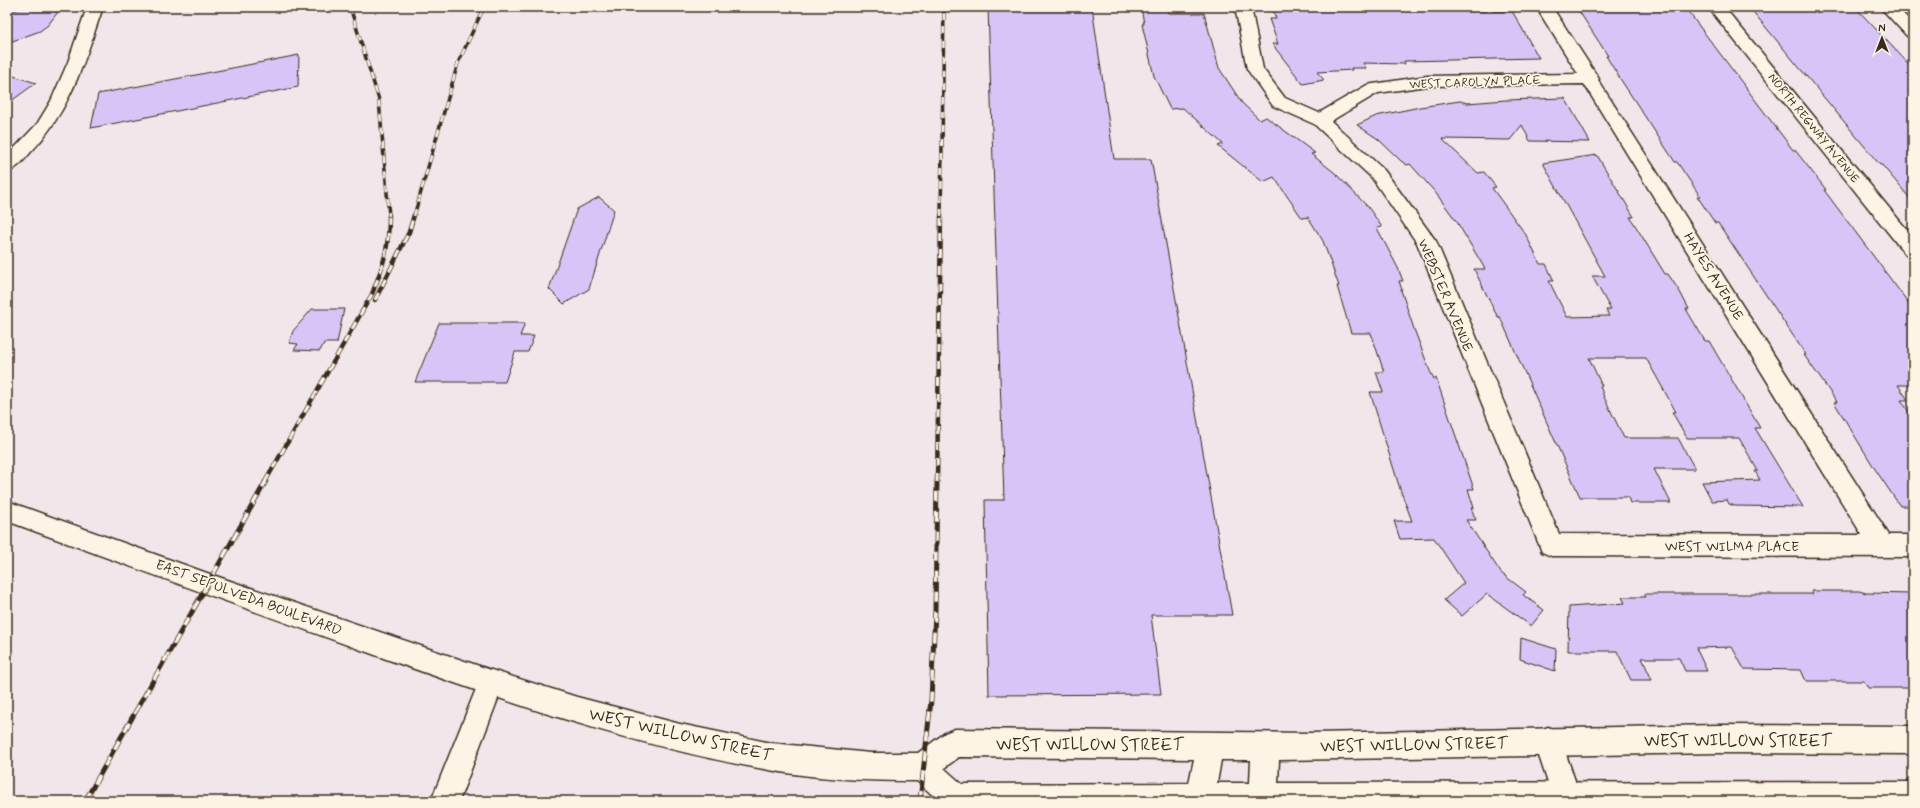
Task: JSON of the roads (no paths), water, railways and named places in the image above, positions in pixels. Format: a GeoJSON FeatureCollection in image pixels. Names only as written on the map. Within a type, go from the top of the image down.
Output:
{"type":"FeatureCollection","features":[{"type":"Feature","properties":{"kind":"street"},"geometry":{"type":"LineString","coordinates":[[7,166],[24,150],[53,112],[67,85],[95,7]]}},
{"type":"Feature","properties":{"kind":"street","name":"WEBSTER AVENUE"},"geometry":{"type":"LineString","coordinates":[[1243,7],[1255,69],[1279,102],[1320,120],[1378,174],[1426,241],[1551,545]]}},
{"type":"Feature","properties":{"kind":"street","name":"HAYES AVENUE"},"geometry":{"type":"LineString","coordinates":[[1544,7],[1591,79],[1882,546]]}},
{"type":"Feature","properties":{"kind":"street","name":"NORTH REGWAY AVENUE"},"geometry":{"type":"LineString","coordinates":[[1716,7],[1913,250]]}},
{"type":"Feature","properties":{"kind":"street"},"geometry":{"type":"LineString","coordinates":[[1888,7],[1913,33]]}},
{"type":"Feature","properties":{"kind":"street","name":"WEST CAROLYN PLACE"},"geometry":{"type":"LineString","coordinates":[[1320,120],[1373,89],[1427,81],[1591,79]]}},
{"type":"Feature","properties":{"kind":"street","name":"EAST SEPULVEDA BOULEVARD"},"geometry":{"type":"LineString","coordinates":[[9,514],[491,683]]}},
{"type":"Feature","properties":{"kind":"street","name":"WEST WILMA PLACE"},"geometry":{"type":"LineString","coordinates":[[1551,545],[1913,546]]}},
{"type":"Feature","properties":{"kind":"street"},"geometry":{"type":"LineString","coordinates":[[445,801],[491,683]]}},
{"type":"Feature","properties":{"kind":"street","name":"WEST WILLOW STREET"},"geometry":{"type":"LineString","coordinates":[[491,683],[577,710],[680,738],[771,757],[870,766],[922,767],[955,743],[1265,746],[1718,739],[1913,740]]}},
{"type":"Feature","properties":{"kind":"street"},"geometry":{"type":"LineString","coordinates":[[1548,741],[1567,798]]}},
{"type":"Feature","properties":{"kind":"street"},"geometry":{"type":"LineString","coordinates":[[1201,799],[1210,745]]}},
{"type":"Feature","properties":{"kind":"street"},"geometry":{"type":"LineString","coordinates":[[1264,799],[1265,746]]}},
{"type":"Feature","properties":{"kind":"street"},"geometry":{"type":"LineString","coordinates":[[922,767],[957,798],[1264,799],[1913,796]]}},
{"type":"Feature","properties":{"kind":"railway"},"geometry":{"type":"LineString","coordinates":[[350,7],[379,100],[389,216]]}},
{"type":"Feature","properties":{"kind":"railway"},"geometry":{"type":"LineString","coordinates":[[414,216],[458,63],[484,7]]}},
{"type":"Feature","properties":{"kind":"railway"},"geometry":{"type":"LineString","coordinates":[[941,216],[944,7]]}},
{"type":"Feature","properties":{"kind":"railway"},"geometry":{"type":"LineString","coordinates":[[375,300],[409,232],[414,215]]}},
{"type":"Feature","properties":{"kind":"railway"},"geometry":{"type":"LineString","coordinates":[[937,482],[941,215]]}},
{"type":"Feature","properties":{"kind":"railway"},"geometry":{"type":"LineString","coordinates":[[265,482],[372,294],[380,274],[387,247],[389,216]]}},
{"type":"Feature","properties":{"kind":"railway"},"geometry":{"type":"LineString","coordinates":[[85,801],[266,481]]}},
{"type":"Feature","properties":{"kind":"railway"},"geometry":{"type":"LineString","coordinates":[[920,801],[931,700],[935,611],[937,481]]}}]}
